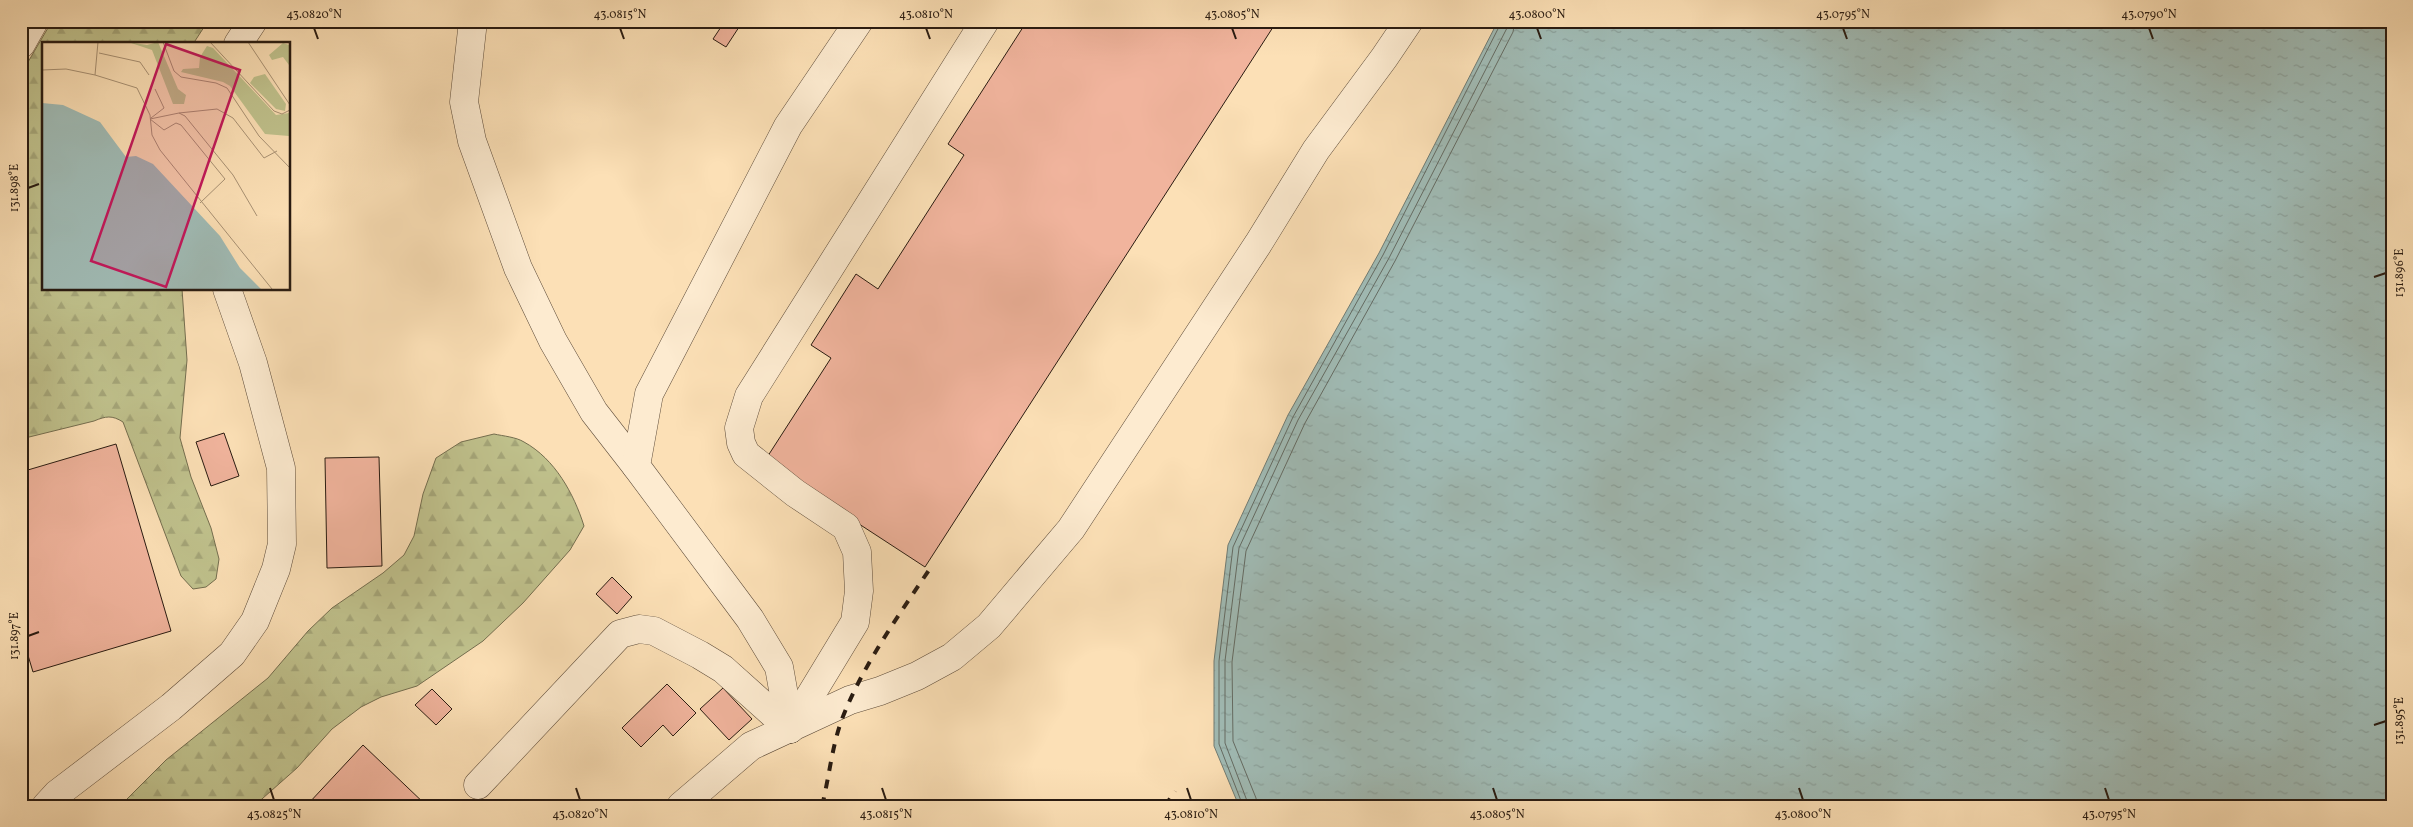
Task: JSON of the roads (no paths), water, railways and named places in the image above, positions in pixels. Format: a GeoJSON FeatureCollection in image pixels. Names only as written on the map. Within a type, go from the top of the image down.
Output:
{"type":"FeatureCollection","features":[{"type":"Feature","properties":{"kind":"street"},"geometry":{"type":"LineString","coordinates":[[21,44],[34,21]]}},
{"type":"Feature","properties":{"kind":"street"},"geometry":{"type":"LineString","coordinates":[[239,42],[253,21]]}},
{"type":"Feature","properties":{"kind":"street"},"geometry":{"type":"LineString","coordinates":[[473,21],[464,102],[472,141],[518,268],[554,341],[594,412],[750,619],[780,667],[790,729]]}},
{"type":"Feature","properties":{"kind":"street"},"geometry":{"type":"LineString","coordinates":[[636,466],[649,394],[788,126],[859,21]]}},
{"type":"Feature","properties":{"kind":"street"},"geometry":{"type":"LineString","coordinates":[[790,729],[855,622],[859,591],[857,552],[846,527],[795,492],[746,454],[741,443],[739,428],[749,396],[985,21]]}},
{"type":"Feature","properties":{"kind":"street"},"geometry":{"type":"LineString","coordinates":[[681,806],[751,746],[850,700],[880,692],[917,676],[952,658],[989,626],[1071,529],[1258,244],[1316,150],[1409,21]]}},
{"type":"Feature","properties":{"kind":"street"},"geometry":{"type":"LineString","coordinates":[[46,806],[58,794],[171,707],[232,654],[255,621],[276,570],[282,544],[280,468],[253,363],[227,290]]}},
{"type":"Feature","properties":{"kind":"street"},"geometry":{"type":"LineString","coordinates":[[478,785],[620,634],[639,629],[654,631],[723,669],[790,729]]}},
{"type":"Feature","properties":{"kind":"water"},"geometry":{"type":"Polygon","coordinates":[[[1498,21],[2392,21],[2392,806],[1239,806],[1214,746],[1214,661],[1228,545],[1288,415],[1379,253],[1498,21]]]}},
{"type":"Feature","properties":{"kind":"railway"},"geometry":{"type":"LineString","coordinates":[[822,806],[836,740],[850,699],[881,642],[929,570]]}},
{"type":"Feature","properties":{"kind":"railway"},"geometry":{"type":"LineString","coordinates":[[1165,806],[1175,791]]}}]}
